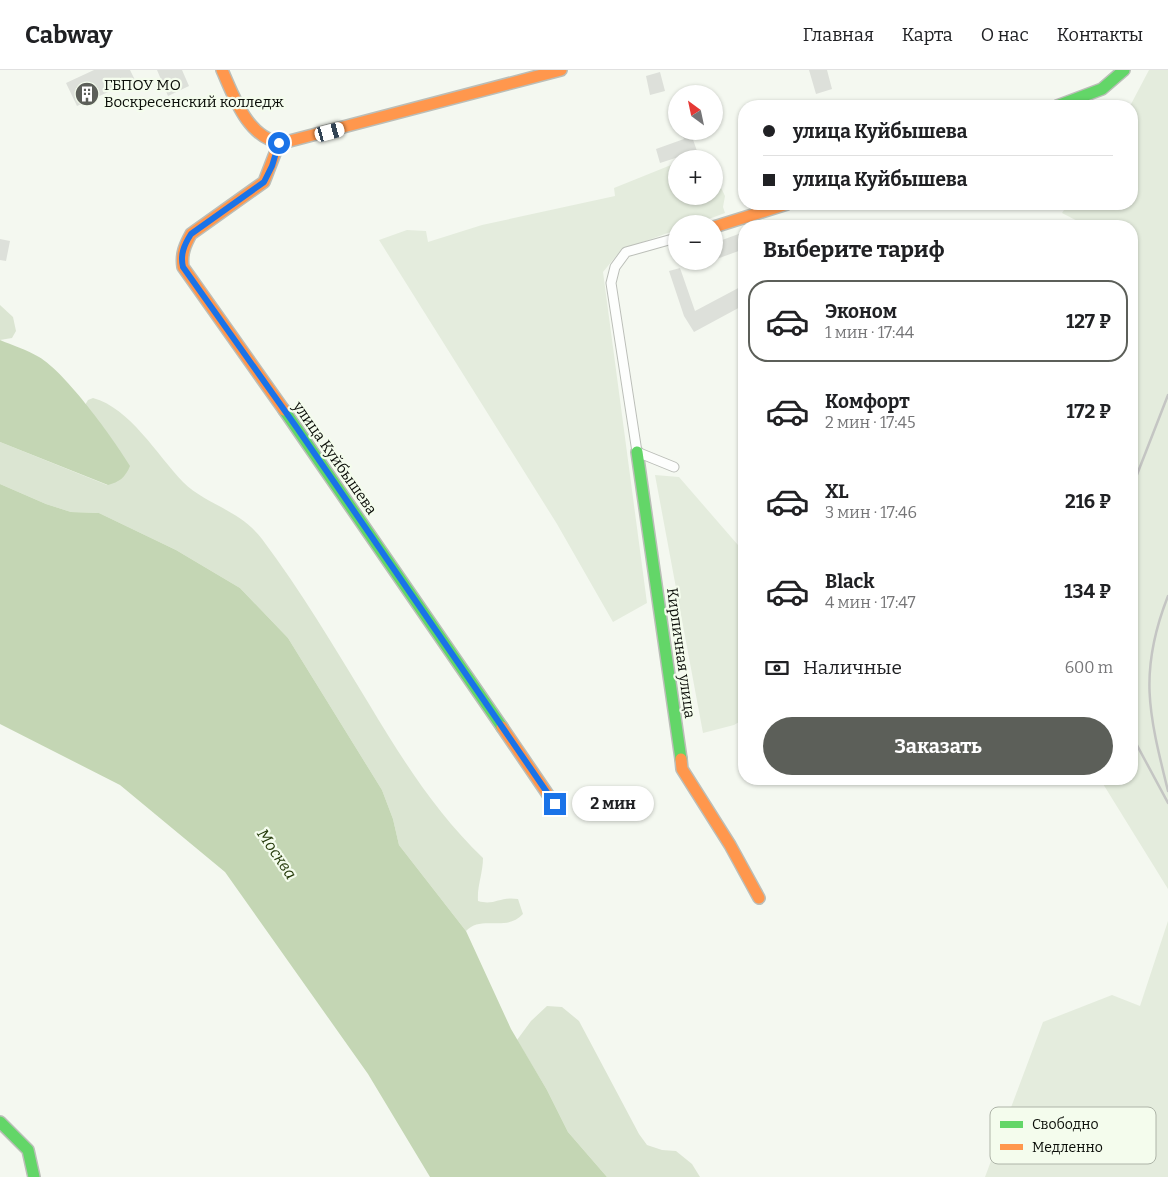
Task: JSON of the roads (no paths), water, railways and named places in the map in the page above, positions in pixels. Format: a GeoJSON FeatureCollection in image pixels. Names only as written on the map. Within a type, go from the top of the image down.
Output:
{"type":"FeatureCollection","features":[{"type":"Feature","properties":{"kind":"street"},"geometry":{"type":"LineString","coordinates":[[222,70],[246,118],[260,134],[279,143],[294,142],[561,70]]}},
{"type":"Feature","properties":{"kind":"street"},"geometry":{"type":"LineString","coordinates":[[1074,100],[1102,90],[1116,80],[1124,70]]}},
{"type":"Feature","properties":{"kind":"street","name":"улица Куйбышева"},"geometry":{"type":"LineString","coordinates":[[279,143],[272,166],[264,182],[191,234],[181,259],[183,267],[303,436],[555,804]]}},
{"type":"Feature","properties":{"kind":"street"},"geometry":{"type":"LineString","coordinates":[[723,224],[768,210]]}},
{"type":"Feature","properties":{"kind":"street"},"geometry":{"type":"LineString","coordinates":[[668,240],[626,252],[615,267],[611,284],[637,452],[674,467]]}},
{"type":"Feature","properties":{"kind":"street","name":"Кирпичная улица"},"geometry":{"type":"LineString","coordinates":[[637,452],[682,768],[730,845],[759,898]]}},
{"type":"Feature","properties":{"kind":"street"},"geometry":{"type":"LineString","coordinates":[[0,1122],[28,1150],[34,1177]]}},
{"type":"Feature","properties":{"kind":"water"},"geometry":{"type":"Polygon","coordinates":[[[0,340],[39,357],[50,365],[75,391],[113,440],[130,466],[121,479],[108,485],[0,442],[0,340]]]}},
{"type":"Feature","properties":{"kind":"water","name":"Москва"},"geometry":{"type":"Polygon","coordinates":[[[0,484],[46,504],[71,512],[99,513],[176,550],[240,588],[288,638],[382,790],[393,819],[399,845],[466,931],[511,1029],[547,1090],[568,1132],[607,1177],[430,1177],[368,1074],[225,872],[120,785],[0,724],[0,484]]]}},
{"type":"Feature","properties":{"kind":"railway"},"geometry":{"type":"LineString","coordinates":[[1138,472],[1168,395]]}},
{"type":"Feature","properties":{"kind":"railway"},"geometry":{"type":"LineString","coordinates":[[1168,596],[1159,623],[1150,671],[1152,716],[1168,791]]}},
{"type":"Feature","properties":{"kind":"railway"},"geometry":{"type":"LineString","coordinates":[[1138,747],[1168,803]]}},
{"type":"Feature","properties":{"kind":"place","name":"ГБПОУ МО Воскресенский колледж"},"geometry":{"type":"Point","coordinates":[87,94]}}]}
